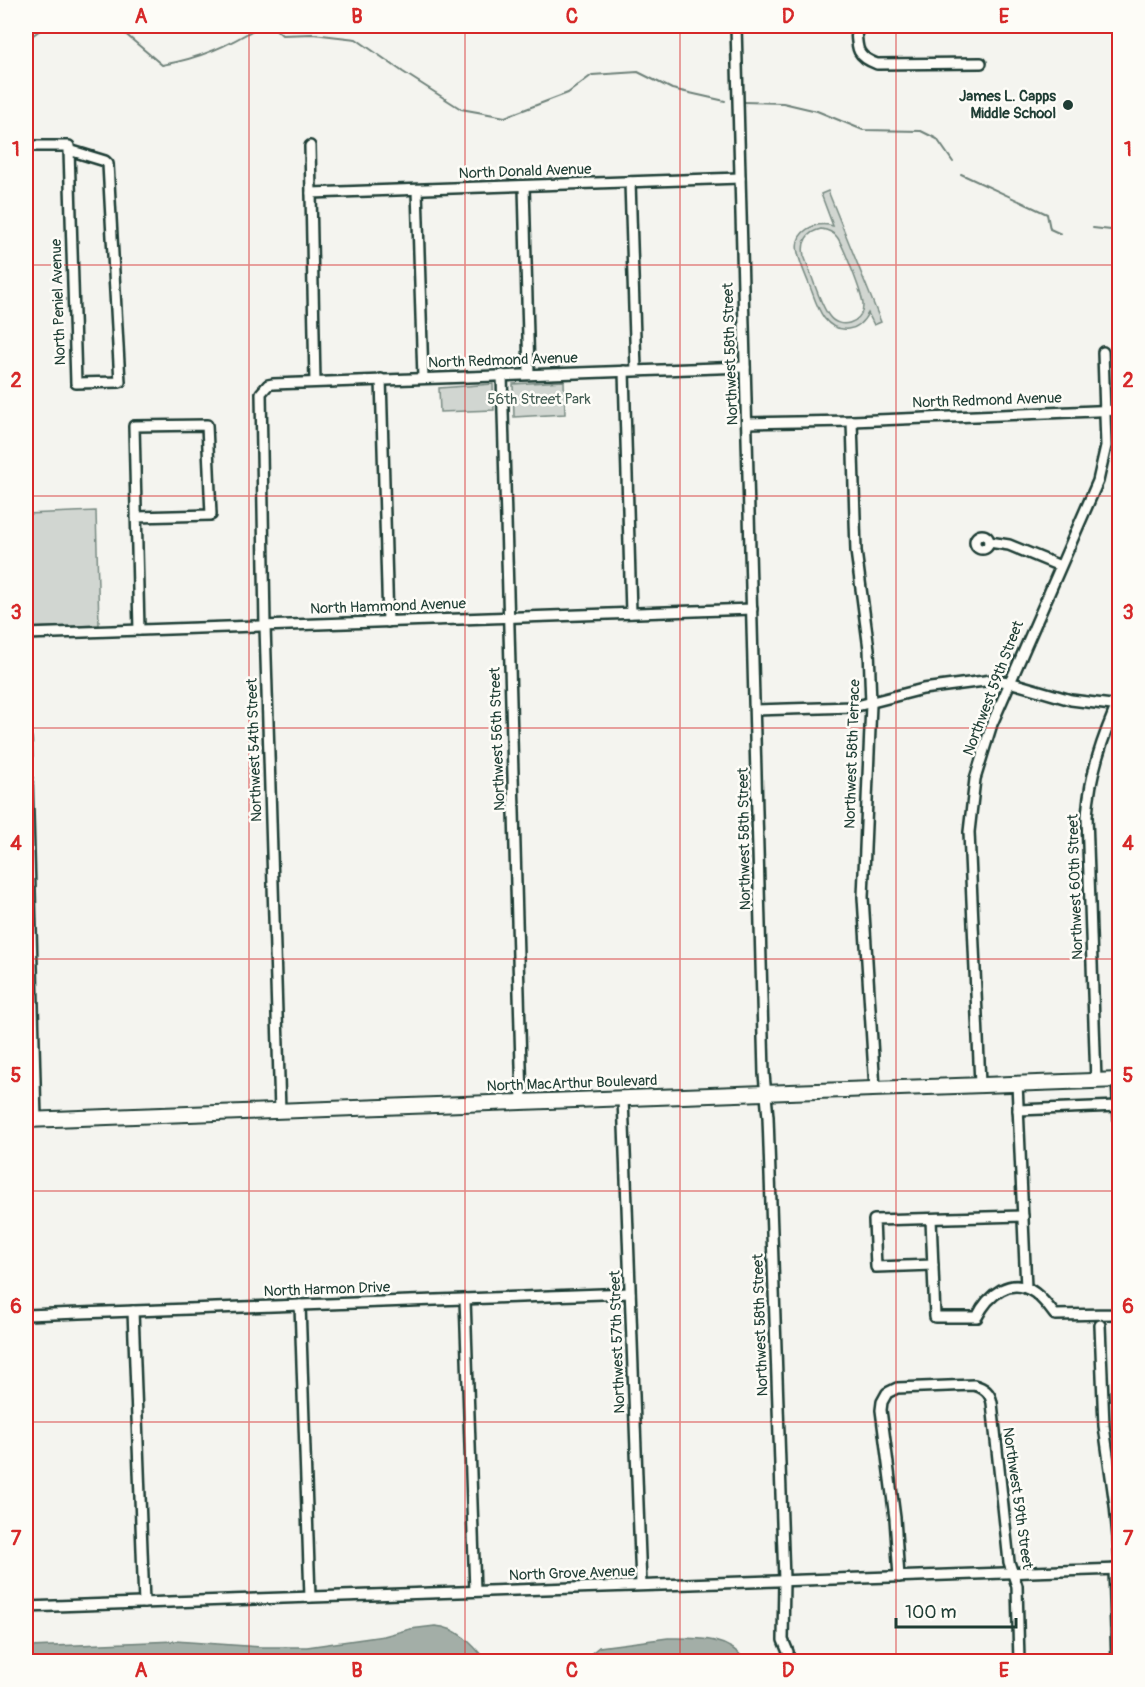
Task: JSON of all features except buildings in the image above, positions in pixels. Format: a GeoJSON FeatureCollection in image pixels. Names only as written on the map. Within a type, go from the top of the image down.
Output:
{"type":"FeatureCollection","features":[{"type":"Feature","properties":{"kind":"main road","name":"North MacArthur Boulevard"},"geometry":{"type":"LineString","coordinates":[[31,1120],[1118,1080]]}},
{"type":"Feature","properties":{"kind":"street","name":"Northwest 58th Street"},"geometry":{"type":"LineString","coordinates":[[736,26],[766,1092],[784,1580],[783,1640],[788,1652]]}},
{"type":"Feature","properties":{"kind":"street"},"geometry":{"type":"LineString","coordinates":[[856,26],[857,48],[864,60],[877,64],[981,63]]}},
{"type":"Feature","properties":{"kind":"street"},"geometry":{"type":"LineString","coordinates":[[26,146],[69,146],[69,150]]}},
{"type":"Feature","properties":{"kind":"street"},"geometry":{"type":"LineString","coordinates":[[310,146],[315,382]]}},
{"type":"Feature","properties":{"kind":"street","name":"North Peniel Avenue"},"geometry":{"type":"LineString","coordinates":[[69,150],[105,161],[108,164],[120,382],[76,383],[69,150]]}},
{"type":"Feature","properties":{"kind":"street","name":"North Donald Avenue"},"geometry":{"type":"LineString","coordinates":[[311,193],[740,178]]}},
{"type":"Feature","properties":{"kind":"street"},"geometry":{"type":"LineString","coordinates":[[630,182],[636,370]]}},
{"type":"Feature","properties":{"kind":"street"},"geometry":{"type":"LineString","coordinates":[[524,186],[529,374]]}},
{"type":"Feature","properties":{"kind":"street"},"geometry":{"type":"LineString","coordinates":[[417,190],[423,378]]}},
{"type":"Feature","properties":{"kind":"street","name":"Northwest 59th Street"},"geometry":{"type":"LineString","coordinates":[[980,1084],[969,832],[971,801],[982,754],[1009,682],[1098,481],[1106,446],[1103,352]]}},
{"type":"Feature","properties":{"kind":"street","name":"North Redmond Avenue"},"geometry":{"type":"LineString","coordinates":[[264,388],[273,384],[381,379],[745,367]]}},
{"type":"Feature","properties":{"kind":"street"},"geometry":{"type":"LineString","coordinates":[[624,371],[631,613]]}},
{"type":"Feature","properties":{"kind":"street","name":"Northwest 56th Street"},"geometry":{"type":"LineString","coordinates":[[502,375],[522,1102]]}},
{"type":"Feature","properties":{"kind":"street"},"geometry":{"type":"LineString","coordinates":[[381,379],[387,621]]}},
{"type":"Feature","properties":{"kind":"street","name":"Northwest 54th Street"},"geometry":{"type":"LineString","coordinates":[[264,388],[260,399],[265,626],[280,1111]]}},
{"type":"Feature","properties":{"kind":"street","name":"North Redmond Avenue"},"geometry":{"type":"LineString","coordinates":[[747,423],[1119,410]]}},
{"type":"Feature","properties":{"kind":"street","name":"Northwest 58th Terrace"},"geometry":{"type":"LineString","coordinates":[[852,421],[856,551],[869,649],[871,704],[864,897],[875,1089]]}},
{"type":"Feature","properties":{"kind":"street"},"geometry":{"type":"LineString","coordinates":[[136,518],[211,515],[207,425],[134,426],[136,518],[139,630]]}},
{"type":"Feature","properties":{"kind":"street"},"geometry":{"type":"LineString","coordinates":[[989,542],[1009,544],[1060,566]]}},
{"type":"Feature","properties":{"kind":"street","name":"North Hammond Avenue"},"geometry":{"type":"LineString","coordinates":[[26,634],[752,609]]}},
{"type":"Feature","properties":{"kind":"street"},"geometry":{"type":"LineString","coordinates":[[755,710],[836,708],[871,704],[902,694],[982,681],[1009,682],[1071,700],[1118,704]]}},
{"type":"Feature","properties":{"kind":"street","name":"Northwest 60th Street"},"geometry":{"type":"LineString","coordinates":[[1096,1081],[1087,816],[1089,788],[1095,760],[1118,704]]}},
{"type":"Feature","properties":{"kind":"street"},"geometry":{"type":"LineString","coordinates":[[26,739],[31,1120]]}},
{"type":"Feature","properties":{"kind":"street"},"geometry":{"type":"LineString","coordinates":[[1118,1080],[1119,1139]]}},
{"type":"Feature","properties":{"kind":"street"},"geometry":{"type":"LineString","coordinates":[[1017,1083],[1026,1288]]}},
{"type":"Feature","properties":{"kind":"street","name":"Northwest 57th Street"},"geometry":{"type":"LineString","coordinates":[[623,1098],[641,1585]]}},
{"type":"Feature","properties":{"kind":"street"},"geometry":{"type":"LineString","coordinates":[[1018,1110],[1118,1106]]}},
{"type":"Feature","properties":{"kind":"street"},"geometry":{"type":"LineString","coordinates":[[933,1265],[876,1267],[874,1220],[1023,1216]]}},
{"type":"Feature","properties":{"kind":"street"},"geometry":{"type":"LineString","coordinates":[[931,1219],[935,1317],[977,1317],[988,1298],[997,1292],[1013,1287],[1026,1288],[1035,1293],[1055,1315],[1114,1314],[1119,1311]]}},
{"type":"Feature","properties":{"kind":"street","name":"North Harmon Drive"},"geometry":{"type":"LineString","coordinates":[[26,1315],[630,1293]]}},
{"type":"Feature","properties":{"kind":"street"},"geometry":{"type":"LineString","coordinates":[[465,1299],[475,1591]]}},
{"type":"Feature","properties":{"kind":"street"},"geometry":{"type":"LineString","coordinates":[[300,1305],[310,1597]]}},
{"type":"Feature","properties":{"kind":"street"},"geometry":{"type":"LineString","coordinates":[[26,1308],[42,1314]]}},
{"type":"Feature","properties":{"kind":"street"},"geometry":{"type":"LineString","coordinates":[[133,1311],[144,1603]]}},
{"type":"Feature","properties":{"kind":"street"},"geometry":{"type":"LineString","coordinates":[[1100,1325],[1103,1406],[1119,1559]]}},
{"type":"Feature","properties":{"kind":"street","name":"Northwest 59th Street"},"geometry":{"type":"LineString","coordinates":[[899,1576],[882,1402],[891,1389],[974,1385],[987,1391],[991,1396],[1009,1562],[1017,1586],[1019,1662]]}},
{"type":"Feature","properties":{"kind":"street"},"geometry":{"type":"LineString","coordinates":[[1117,1569],[1117,1662]]}},
{"type":"Feature","properties":{"kind":"street","name":"North Grove Avenue"},"geometry":{"type":"LineString","coordinates":[[26,1607],[1117,1569]]}},
{"type":"Feature","properties":{"kind":"green space"},"geometry":{"type":"Polygon","coordinates":[[[828,191],[881,322],[874,325],[868,313],[858,326],[839,329],[826,321],[821,314],[800,261],[797,245],[802,233],[807,229],[819,225],[833,226],[821,194],[828,191]],[[821,229],[806,238],[803,246],[804,256],[829,316],[838,323],[849,323],[859,317],[862,312],[860,293],[837,237],[830,231],[821,229]]]}},
{"type":"Feature","properties":{"kind":"green space","name":"56th Street Park"},"geometry":{"type":"Polygon","coordinates":[[[564,381],[565,414],[514,417],[513,384],[564,381]]]}},
{"type":"Feature","properties":{"kind":"green space","name":"56th Street Park"},"geometry":{"type":"Polygon","coordinates":[[[493,384],[494,410],[440,412],[439,388],[493,384]]]}},
{"type":"Feature","properties":{"kind":"green space"},"geometry":{"type":"Polygon","coordinates":[[[96,511],[99,625],[29,628],[26,514],[96,511]]]}},
{"type":"Feature","properties":{"kind":"shaded area"},"geometry":{"type":"Polygon","coordinates":[[[435,1626],[457,1633],[476,1648],[486,1661],[26,1661],[26,1649],[29,1647],[175,1641],[261,1647],[307,1647],[435,1626]]]}},
{"type":"Feature","properties":{"kind":"shaded area"},"geometry":{"type":"Polygon","coordinates":[[[668,1638],[711,1640],[730,1647],[746,1661],[582,1661],[599,1647],[668,1638]]]}},
{"type":"Feature","properties":{"kind":"waterway"},"geometry":{"type":"LineString","coordinates":[[26,40],[43,28],[53,26]]}},
{"type":"Feature","properties":{"kind":"waterway"},"geometry":{"type":"LineString","coordinates":[[116,26],[162,65],[189,59],[213,50],[260,26]]}},
{"type":"Feature","properties":{"kind":"waterway"},"geometry":{"type":"LineString","coordinates":[[272,26],[282,35],[313,34],[356,39],[461,109],[505,117],[568,93],[592,75],[638,72],[672,89],[725,101]]}},
{"type":"Feature","properties":{"kind":"waterway"},"geometry":{"type":"LineString","coordinates":[[743,102],[783,103],[817,111],[863,130],[921,131],[937,139],[953,162]]}},
{"type":"Feature","properties":{"kind":"waterway"},"geometry":{"type":"LineString","coordinates":[[961,174],[1047,214],[1050,229],[1061,234]]}},
{"type":"Feature","properties":{"kind":"waterway"},"geometry":{"type":"LineString","coordinates":[[1093,228],[1120,231]]}},
{"type":"Feature","properties":{"kind":"place","name":"James L. Capps Middle School"},"geometry":{"type":"Point","coordinates":[1068,105]}}]}
